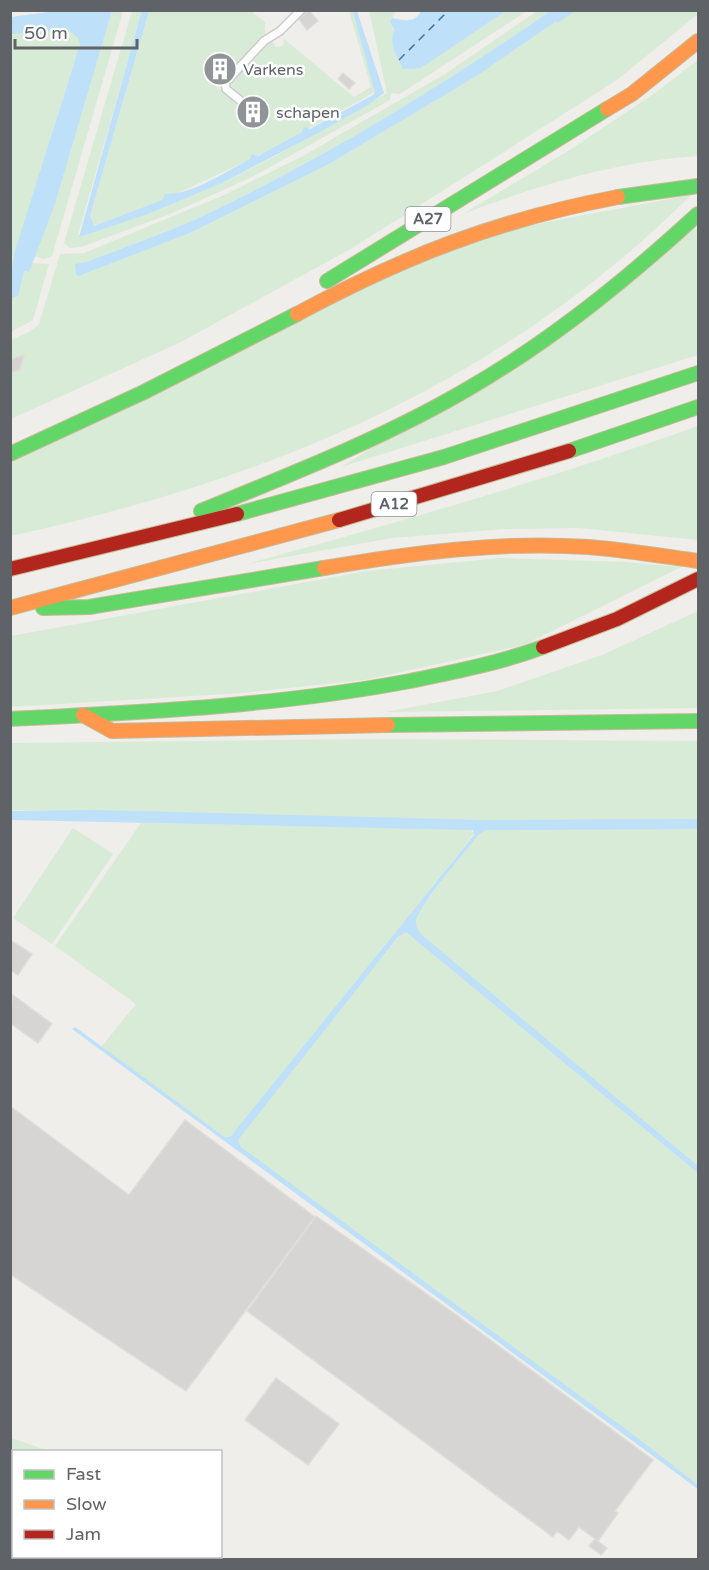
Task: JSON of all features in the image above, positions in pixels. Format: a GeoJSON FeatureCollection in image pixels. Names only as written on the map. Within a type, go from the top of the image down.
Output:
{"type":"FeatureCollection","features":[{"type":"Feature","properties":{"kind":"highway","name":"A27"},"geometry":{"type":"LineString","coordinates":[[152,389],[222,339],[291,303],[632,94],[699,41]]}},
{"type":"Feature","properties":{"kind":"highway"},"geometry":{"type":"LineString","coordinates":[[10,454],[152,389],[371,274],[420,252],[538,213],[637,192],[699,186]]}},
{"type":"Feature","properties":{"kind":"highway"},"geometry":{"type":"LineString","coordinates":[[132,539],[348,451],[431,410],[554,334],[609,293],[699,214]]}},
{"type":"Feature","properties":{"kind":"highway","name":"A12"},"geometry":{"type":"LineString","coordinates":[[10,568],[287,502],[358,482],[532,429],[699,373]]}},
{"type":"Feature","properties":{"kind":"highway","name":"A12"},"geometry":{"type":"LineString","coordinates":[[10,609],[351,517],[617,436],[699,407]]}},
{"type":"Feature","properties":{"kind":"highway","name":"A12"},"geometry":{"type":"LineString","coordinates":[[10,609],[89,607],[382,558],[458,549],[517,546],[589,547],[699,561]]}},
{"type":"Feature","properties":{"kind":"highway"},"geometry":{"type":"LineString","coordinates":[[10,719],[228,707],[343,695],[393,687],[506,660],[567,640],[643,609],[699,579]]}},
{"type":"Feature","properties":{"kind":"highway"},"geometry":{"type":"LineString","coordinates":[[83,716],[112,731],[352,725],[699,721]]}},
{"type":"Feature","properties":{"kind":"lane"},"geometry":{"type":"LineString","coordinates":[[241,101],[226,89],[225,83],[264,41],[280,31],[301,10]]}},
{"type":"Feature","properties":{"kind":"lane"},"geometry":{"type":"LineString","coordinates":[[273,25],[280,31]]}},
{"type":"Feature","properties":{"kind":"green space"},"geometry":{"type":"Polygon","coordinates":[[[112,11],[123,11],[52,256],[44,259],[34,256],[55,204],[112,11]]]}},
{"type":"Feature","properties":{"kind":"green space"},"geometry":{"type":"Polygon","coordinates":[[[132,11],[142,11],[78,235],[148,214],[220,184],[270,159],[387,93],[369,11],[396,11],[390,22],[394,32],[421,68],[506,11],[527,11],[400,94],[391,93],[390,100],[254,176],[170,214],[81,247],[70,248],[64,243],[132,11]]]}},
{"type":"Feature","properties":{"kind":"green space"},"geometry":{"type":"Polygon","coordinates":[[[149,11],[251,11],[265,22],[265,34],[232,69],[220,58],[210,72],[219,79],[216,86],[255,119],[261,112],[229,84],[272,40],[275,47],[283,46],[284,39],[354,97],[371,87],[349,11],[353,11],[375,92],[278,146],[172,196],[168,194],[162,200],[94,226],[89,219],[149,11]]]}},
{"type":"Feature","properties":{"kind":"green space"},"geometry":{"type":"Polygon","coordinates":[[[537,11],[550,11],[426,93],[341,144],[209,213],[76,264],[79,276],[190,233],[329,164],[475,77],[566,11],[698,11],[698,14],[617,80],[354,247],[181,342],[11,419],[11,340],[29,332],[39,324],[60,254],[84,253],[224,195],[301,157],[445,74],[537,11]]]}},
{"type":"Feature","properties":{"kind":"green space"},"geometry":{"type":"Polygon","coordinates":[[[80,19],[80,44],[53,129],[18,296],[24,271],[29,272],[31,263],[49,264],[33,320],[11,332],[10,26],[80,19]]]}},
{"type":"Feature","properties":{"kind":"green space"},"geometry":{"type":"Polygon","coordinates":[[[698,60],[698,156],[638,163],[579,176],[520,193],[463,214],[568,151],[655,93],[698,60]]]}},
{"type":"Feature","properties":{"kind":"green space"},"geometry":{"type":"Polygon","coordinates":[[[691,195],[618,262],[541,320],[460,371],[376,415],[290,453],[200,485],[107,513],[11,536],[11,463],[388,275],[510,229],[691,195]]]}},
{"type":"Feature","properties":{"kind":"green space"},"geometry":{"type":"Polygon","coordinates":[[[698,227],[698,355],[341,467],[359,456],[698,227]]]}},
{"type":"Feature","properties":{"kind":"green space"},"geometry":{"type":"Polygon","coordinates":[[[698,426],[698,540],[579,528],[505,529],[392,538],[247,564],[474,499],[698,426]]]}},
{"type":"Feature","properties":{"kind":"green space"},"geometry":{"type":"Polygon","coordinates":[[[500,558],[626,562],[681,567],[524,645],[365,680],[243,693],[11,707],[11,636],[367,571],[500,558]]]}},
{"type":"Feature","properties":{"kind":"green space"},"geometry":{"type":"Polygon","coordinates":[[[698,611],[698,708],[386,712],[497,691],[602,655],[698,611]]]}},
{"type":"Feature","properties":{"kind":"green space"},"geometry":{"type":"Polygon","coordinates":[[[372,739],[698,741],[698,1486],[230,1142],[407,927],[487,820],[11,810],[11,743],[372,739]]]}},
{"type":"Feature","properties":{"kind":"green space"},"geometry":{"type":"Polygon","coordinates":[[[141,823],[471,829],[474,834],[235,1134],[225,1137],[101,1047],[136,1004],[55,946],[141,823]]]}},
{"type":"Feature","properties":{"kind":"green space"},"geometry":{"type":"Polygon","coordinates":[[[73,828],[113,854],[52,944],[13,918],[73,828]]]}},
{"type":"Feature","properties":{"kind":"green space"},"geometry":{"type":"Polygon","coordinates":[[[11,1438],[46,1450],[12,1450],[12,1558],[112,1558],[11,1559],[11,1438]]]}},
{"type":"Feature","properties":{"kind":"water"},"geometry":{"type":"Polygon","coordinates":[[[63,10],[112,11],[55,204],[29,272],[24,271],[18,296],[11,298],[11,273],[15,251],[80,44],[78,38],[69,30],[11,34],[11,17],[63,10]]]}},
{"type":"Feature","properties":{"kind":"water"},"geometry":{"type":"Polygon","coordinates":[[[142,10],[149,11],[90,216],[94,226],[162,200],[165,194],[186,191],[208,182],[250,159],[252,154],[258,156],[302,132],[304,127],[310,129],[373,95],[375,92],[353,12],[357,11],[384,93],[368,105],[316,134],[220,184],[148,214],[79,237],[142,10]]]}},
{"type":"Feature","properties":{"kind":"water"},"geometry":{"type":"Polygon","coordinates":[[[421,10],[506,11],[421,68],[403,69],[394,49],[392,39],[394,29],[390,22],[392,18],[404,20],[415,18],[421,10]]]}},
{"type":"Feature","properties":{"kind":"water"},"geometry":{"type":"Polygon","coordinates":[[[550,11],[571,11],[475,77],[329,164],[190,233],[79,276],[76,274],[75,264],[86,262],[194,220],[341,144],[426,93],[550,11]]]}},
{"type":"Feature","properties":{"kind":"water"},"geometry":{"type":"Polygon","coordinates":[[[94,810],[487,820],[698,819],[698,829],[486,830],[478,835],[443,879],[418,915],[416,925],[424,937],[698,1166],[698,1173],[406,932],[398,937],[238,1140],[241,1147],[639,1439],[698,1485],[698,1489],[72,1029],[75,1027],[225,1137],[231,1136],[474,835],[473,830],[11,820],[11,811],[94,810]]]}},
{"type":"Feature","properties":{"kind":"building"},"geometry":{"type":"Polygon","coordinates":[[[309,10],[318,21],[307,30],[299,19],[309,10]]]}},
{"type":"Feature","properties":{"kind":"building","name":"Varkens"},"geometry":{"type":"Polygon","coordinates":[[[220,58],[230,66],[219,79],[210,72],[220,58]]]}},
{"type":"Feature","properties":{"kind":"building"},"geometry":{"type":"Polygon","coordinates":[[[343,73],[355,83],[349,89],[338,79],[343,73]]]}},
{"type":"Feature","properties":{"kind":"building","name":"schapen"},"geometry":{"type":"Polygon","coordinates":[[[252,104],[261,112],[255,119],[246,112],[252,104]]]}},
{"type":"Feature","properties":{"kind":"building"},"geometry":{"type":"Polygon","coordinates":[[[24,355],[20,370],[10,373],[11,359],[24,355]]]}},
{"type":"Feature","properties":{"kind":"building"},"geometry":{"type":"Polygon","coordinates":[[[10,940],[32,954],[18,975],[10,970],[10,940]]]}},
{"type":"Feature","properties":{"kind":"building"},"geometry":{"type":"Polygon","coordinates":[[[13,995],[52,1024],[38,1043],[10,1023],[13,995]]]}},
{"type":"Feature","properties":{"kind":"building"},"geometry":{"type":"Polygon","coordinates":[[[10,1106],[129,1195],[185,1120],[315,1217],[186,1391],[10,1274],[10,1106]]]}},
{"type":"Feature","properties":{"kind":"building"},"geometry":{"type":"Polygon","coordinates":[[[316,1216],[451,1311],[653,1460],[615,1511],[618,1513],[598,1541],[579,1527],[569,1540],[557,1531],[553,1537],[247,1311],[316,1216]]]}},
{"type":"Feature","properties":{"kind":"building"},"geometry":{"type":"Polygon","coordinates":[[[276,1378],[339,1424],[308,1465],[245,1420],[276,1378]]]}},
{"type":"Feature","properties":{"kind":"building"},"geometry":{"type":"Polygon","coordinates":[[[595,1539],[607,1548],[601,1555],[589,1546],[595,1539]]]}},
{"type":"Feature","properties":{"kind":"waterway"},"geometry":{"type":"LineString","coordinates":[[558,20],[573,10]]}},
{"type":"Feature","properties":{"kind":"ferry route"},"geometry":{"type":"LineString","coordinates":[[399,60],[449,10]]}},
{"type":"Feature","properties":{"kind":"traffic: fast"},"geometry":{"type":"LineString","coordinates":[[327,281],[607,109]]}},
{"type":"Feature","properties":{"kind":"traffic: fast"},"geometry":{"type":"LineString","coordinates":[[618,197],[698,186]]}},
{"type":"Feature","properties":{"kind":"traffic: fast"},"geometry":{"type":"LineString","coordinates":[[201,511],[369,440],[466,390],[558,330],[643,262],[698,214]]}},
{"type":"Feature","properties":{"kind":"traffic: fast"},"geometry":{"type":"LineString","coordinates":[[10,454],[144,392],[297,314]]}},
{"type":"Feature","properties":{"kind":"traffic: fast"},"geometry":{"type":"LineString","coordinates":[[237,514],[444,457],[698,373]]}},
{"type":"Feature","properties":{"kind":"traffic: fast"},"geometry":{"type":"LineString","coordinates":[[569,451],[698,407]]}},
{"type":"Feature","properties":{"kind":"traffic: fast"},"geometry":{"type":"LineString","coordinates":[[43,608],[89,607],[324,568]]}},
{"type":"Feature","properties":{"kind":"traffic: fast"},"geometry":{"type":"LineString","coordinates":[[10,719],[211,707],[360,690],[443,674],[543,647]]}},
{"type":"Feature","properties":{"kind":"traffic: fast"},"geometry":{"type":"LineString","coordinates":[[388,725],[698,721]]}},
{"type":"Feature","properties":{"kind":"traffic: slow"},"geometry":{"type":"LineString","coordinates":[[607,109],[632,94],[698,41]]}},
{"type":"Feature","properties":{"kind":"traffic: slow"},"geometry":{"type":"LineString","coordinates":[[297,314],[376,274],[453,242],[532,217],[618,197]]}},
{"type":"Feature","properties":{"kind":"traffic: slow"},"geometry":{"type":"LineString","coordinates":[[10,608],[339,520]]}},
{"type":"Feature","properties":{"kind":"traffic: slow"},"geometry":{"type":"LineString","coordinates":[[324,568],[423,553],[522,546],[589,547],[698,561]]}},
{"type":"Feature","properties":{"kind":"traffic: slow"},"geometry":{"type":"LineString","coordinates":[[83,715],[112,731],[388,725]]}},
{"type":"Feature","properties":{"kind":"traffic: jam"},"geometry":{"type":"LineString","coordinates":[[339,520],[569,451]]}},
{"type":"Feature","properties":{"kind":"traffic: jam"},"geometry":{"type":"LineString","coordinates":[[10,569],[237,514]]}},
{"type":"Feature","properties":{"kind":"traffic: jam"},"geometry":{"type":"LineString","coordinates":[[543,647],[617,619],[698,579]]}},
{"type":"Feature","properties":{"kind":"place","name":"Varkens"},"geometry":{"type":"Point","coordinates":[220,69]}},
{"type":"Feature","properties":{"kind":"place","name":"schapen"},"geometry":{"type":"Point","coordinates":[253,112]}}]}
